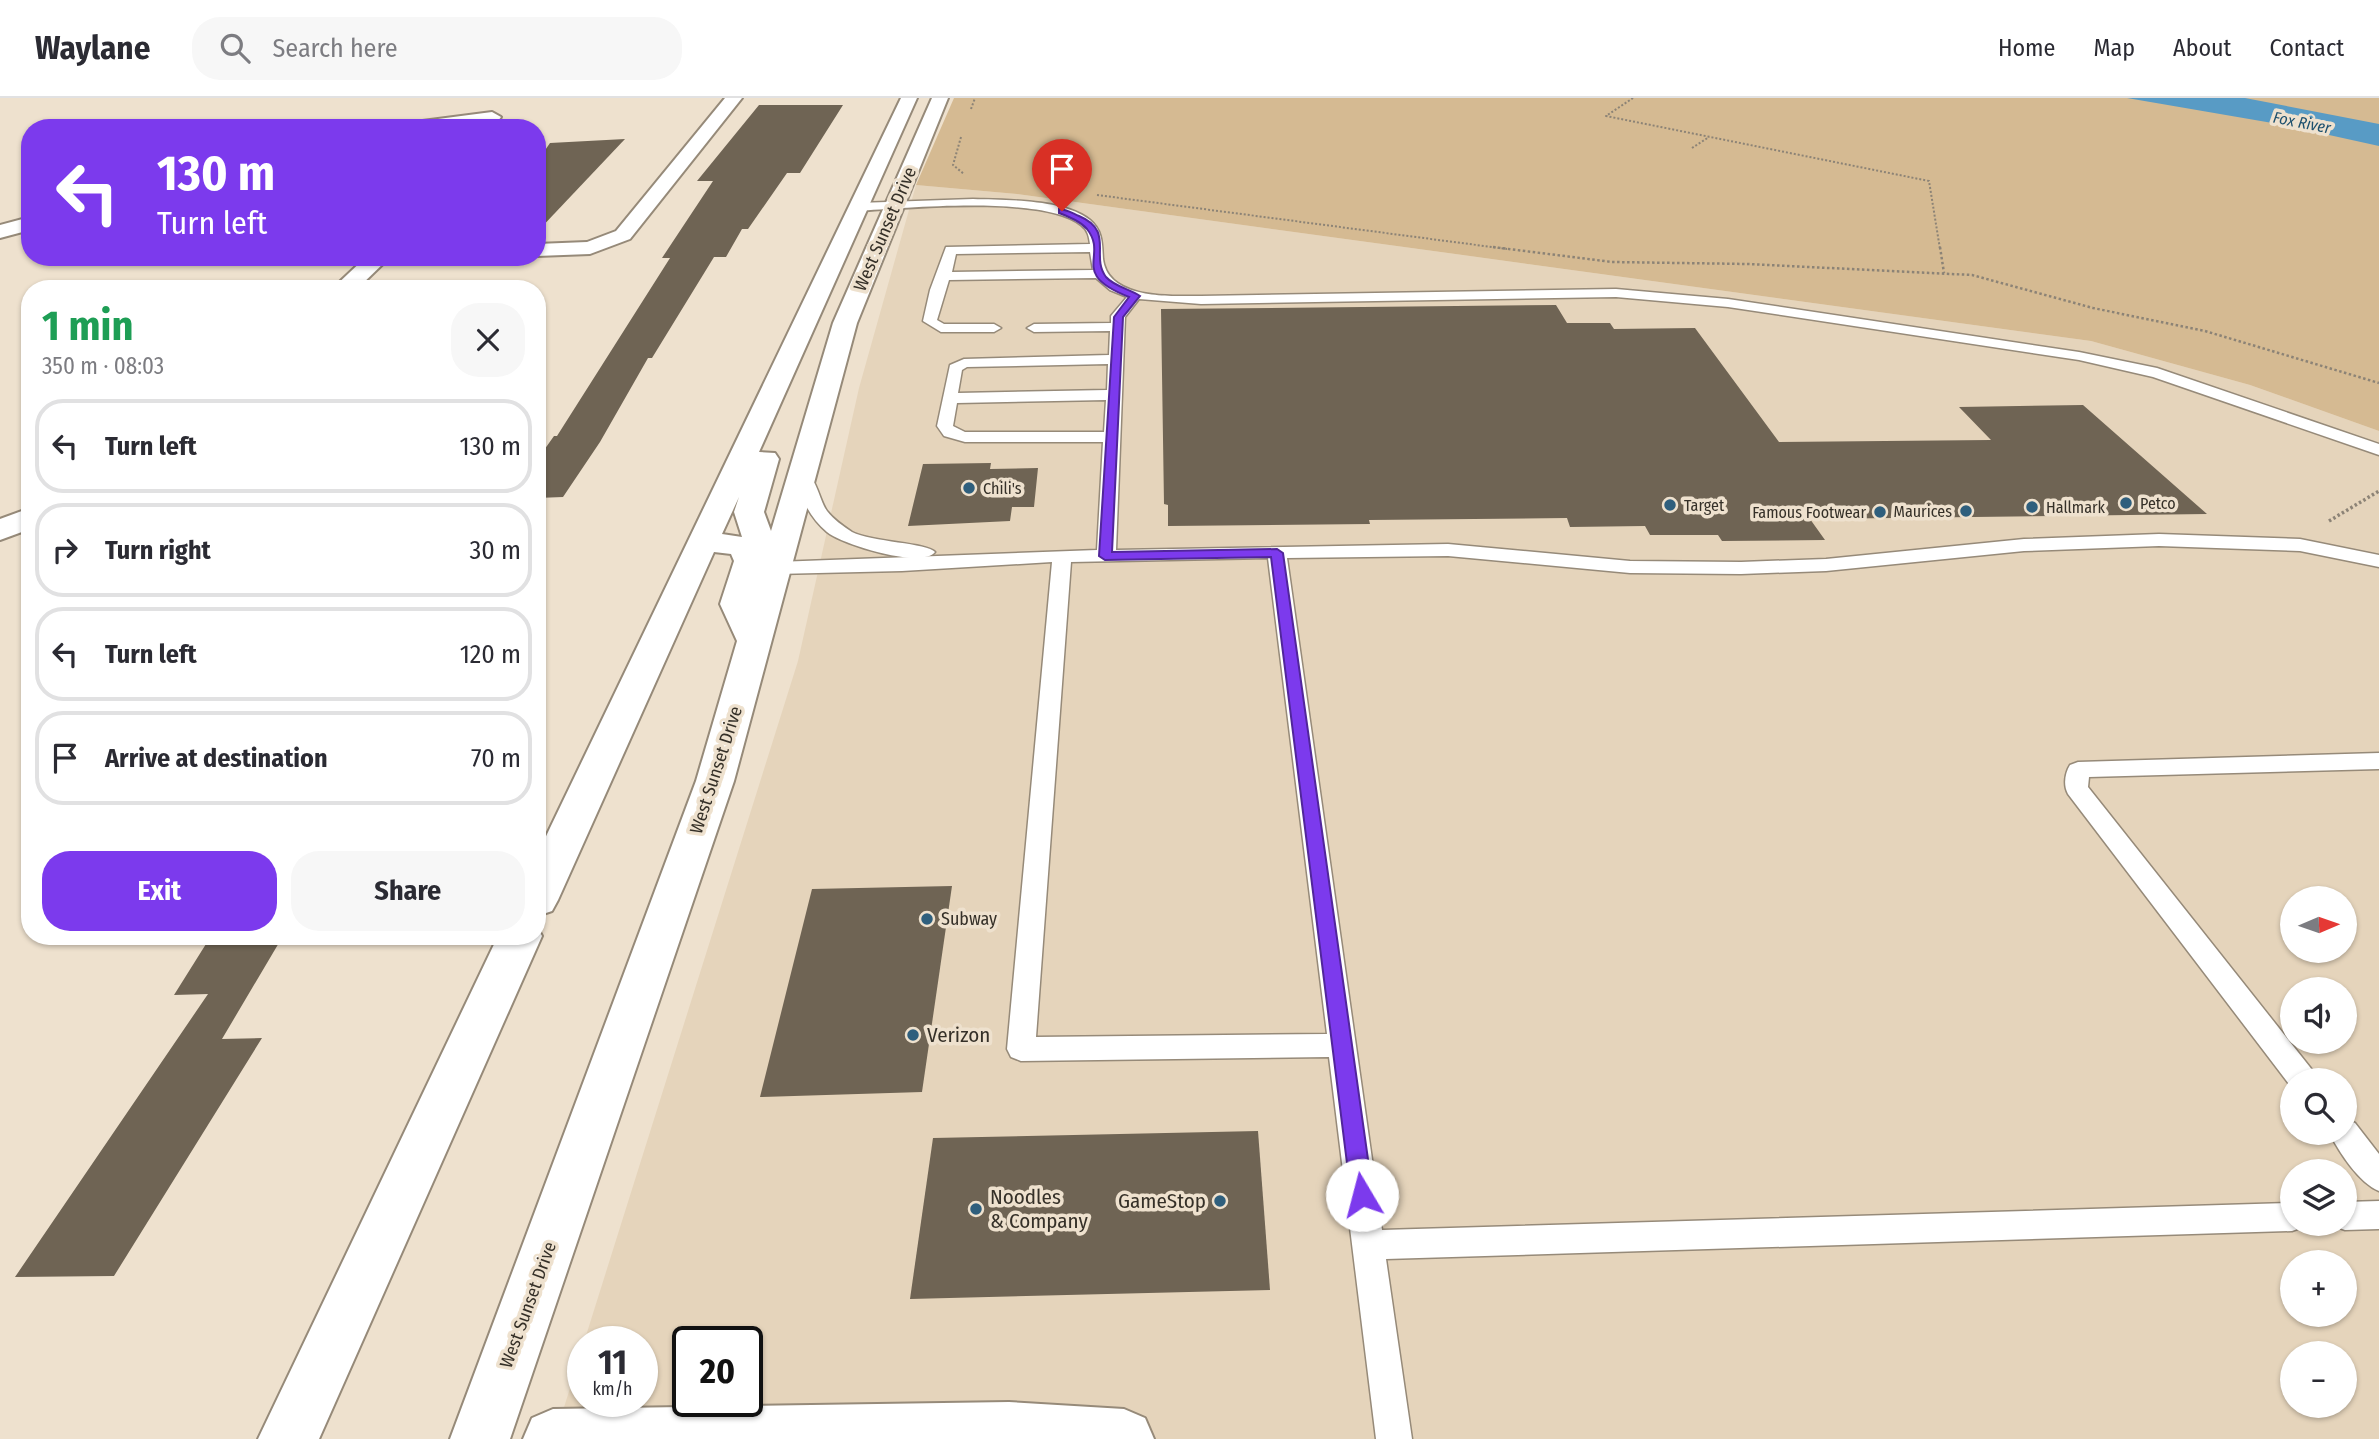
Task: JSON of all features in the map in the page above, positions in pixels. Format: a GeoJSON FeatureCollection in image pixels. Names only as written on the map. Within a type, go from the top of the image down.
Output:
{"type":"FeatureCollection","features":[{"type":"Feature","properties":{"kind":"main road"},"geometry":{"type":"LineString","coordinates":[[482,98],[489,107],[492,119]]}},
{"type":"Feature","properties":{"kind":"main road"},"geometry":{"type":"LineString","coordinates":[[546,250],[590,248],[623,234],[734,98]]}},
{"type":"Feature","properties":{"kind":"main road","name":"West Sunset Drive"},"geometry":{"type":"LineString","coordinates":[[546,881],[760,422],[780,371],[909,98]]}},
{"type":"Feature","properties":{"kind":"main road","name":"West Sunset Drive"},"geometry":{"type":"LineString","coordinates":[[480,1439],[715,780],[845,323],[940,98]]}},
{"type":"Feature","properties":{"kind":"main road"},"geometry":{"type":"LineString","coordinates":[[0,232],[21,226]]}},
{"type":"Feature","properties":{"kind":"main road"},"geometry":{"type":"LineString","coordinates":[[353,280],[369,266]]}},
{"type":"Feature","properties":{"kind":"main road"},"geometry":{"type":"LineString","coordinates":[[760,422],[765,460],[749,512],[757,536],[776,568]]}},
{"type":"Feature","properties":{"kind":"main road"},"geometry":{"type":"LineString","coordinates":[[0,531],[21,521]]}},
{"type":"Feature","properties":{"kind":"main road"},"geometry":{"type":"LineString","coordinates":[[704,544],[725,543],[742,547],[750,561],[737,604],[755,642]]}},
{"type":"Feature","properties":{"kind":"main road"},"geometry":{"type":"LineString","coordinates":[[288,1439],[516,945]]}},
{"type":"Feature","properties":{"kind":"main road"},"geometry":{"type":"LineString","coordinates":[[553,1439],[1009,1432],[1124,1439]]}},
{"type":"Feature","properties":{"kind":"lane"},"geometry":{"type":"LineString","coordinates":[[858,207],[1007,205],[1062,211],[1084,221],[1093,230],[1097,248],[1096,265],[1101,274],[1115,288],[1135,296],[1223,299],[1616,293],[1728,303],[2079,356],[2157,373],[2379,450]]}},
{"type":"Feature","properties":{"kind":"lane"},"geometry":{"type":"LineString","coordinates":[[994,328],[941,328],[930,321],[931,309],[951,250],[1097,248]]}},
{"type":"Feature","properties":{"kind":"lane"},"geometry":{"type":"LineString","coordinates":[[944,276],[1101,274]]}},
{"type":"Feature","properties":{"kind":"lane"},"geometry":{"type":"LineString","coordinates":[[1105,556],[1118,317],[1135,296]]}},
{"type":"Feature","properties":{"kind":"lane"},"geometry":{"type":"LineString","coordinates":[[1034,328],[1118,327]]}},
{"type":"Feature","properties":{"kind":"lane"},"geometry":{"type":"LineString","coordinates":[[1112,437],[965,437],[950,433],[945,426],[955,368],[964,363],[1116,359]]}},
{"type":"Feature","properties":{"kind":"lane"},"geometry":{"type":"LineString","coordinates":[[950,398],[1114,396]]}},
{"type":"Feature","properties":{"kind":"lane"},"geometry":{"type":"LineString","coordinates":[[802,476],[808,498],[820,516],[837,533],[856,542],[923,551],[1010,557],[1448,550],[1630,567],[1741,568],[1826,565],[2024,545],[2160,540],[2300,545],[2379,561]]}},
{"type":"Feature","properties":{"kind":"lane"},"geometry":{"type":"LineString","coordinates":[[1277,553],[1394,1439]]}},
{"type":"Feature","properties":{"kind":"lane"},"geometry":{"type":"LineString","coordinates":[[776,568],[902,565],[1010,557]]}},
{"type":"Feature","properties":{"kind":"lane"},"geometry":{"type":"LineString","coordinates":[[1062,557],[1021,1049],[1341,1045]]}},
{"type":"Feature","properties":{"kind":"lane"},"geometry":{"type":"LineString","coordinates":[[2294,1068],[2076,788],[2078,770],[2379,761]]}},
{"type":"Feature","properties":{"kind":"lane"},"geometry":{"type":"LineString","coordinates":[[2354,1145],[2379,1177]]}},
{"type":"Feature","properties":{"kind":"lane"},"geometry":{"type":"LineString","coordinates":[[2357,1215],[2379,1214]]}},
{"type":"Feature","properties":{"kind":"lane"},"geometry":{"type":"LineString","coordinates":[[1368,1245],[2280,1217]]}},
{"type":"Feature","properties":{"kind":"path"},"geometry":{"type":"LineString","coordinates":[[971,110],[975,98]]}},
{"type":"Feature","properties":{"kind":"path"},"geometry":{"type":"LineString","coordinates":[[1633,98],[1606,116],[1929,181],[1944,273]]}},
{"type":"Feature","properties":{"kind":"path"},"geometry":{"type":"LineString","coordinates":[[962,134],[953,165],[956,170],[972,177]]}},
{"type":"Feature","properties":{"kind":"path"},"geometry":{"type":"LineString","coordinates":[[1692,148],[1710,137]]}},
{"type":"Feature","properties":{"kind":"path"},"geometry":{"type":"LineString","coordinates":[[1093,194],[1612,262],[1748,264],[1944,273],[1995,280],[2081,305],[2205,331],[2379,383]]}},
{"type":"Feature","properties":{"kind":"path"},"geometry":{"type":"LineString","coordinates":[[2300,545],[2312,531],[2379,491]]}},
{"type":"Feature","properties":{"kind":"shaded area"},"geometry":{"type":"Polygon","coordinates":[[[954,98],[2379,98],[2379,431],[2250,385],[2091,341],[1017,194],[916,185],[954,98]]]}},
{"type":"Feature","properties":{"kind":"shaded area"},"geometry":{"type":"Polygon","coordinates":[[[916,185],[1017,194],[2091,341],[2250,385],[2379,431],[2379,1439],[554,1439],[567,1398],[567,1417],[658,1417],[658,1326],[589,1326],[798,661],[859,388],[916,185]]]}},
{"type":"Feature","properties":{"kind":"water","name":"Fox River"},"geometry":{"type":"Polygon","coordinates":[[[2127,98],[2245,98],[2379,124],[2379,146],[2284,125],[2127,98]]]}},
{"type":"Feature","properties":{"kind":"building"},"geometry":{"type":"Polygon","coordinates":[[[759,105],[843,105],[800,173],[787,173],[748,229],[742,229],[726,257],[714,257],[563,497],[546,498],[546,447],[554,436],[557,436],[670,258],[662,258],[713,181],[697,181],[759,105]]]}},
{"type":"Feature","properties":{"kind":"building"},"geometry":{"type":"Polygon","coordinates":[[[625,139],[546,222],[546,149],[550,143],[625,139]]]}},
{"type":"Feature","properties":{"kind":"building"},"geometry":{"type":"Polygon","coordinates":[[[1556,305],[1567,323],[1610,323],[1614,329],[1695,328],[1779,442],[1991,440],[1959,407],[2083,405],[2207,514],[1810,519],[1825,540],[1722,541],[1718,535],[1650,535],[1645,526],[1570,527],[1567,518],[1168,526],[1168,505],[1164,504],[1161,309],[1556,305]]]}},
{"type":"Feature","properties":{"kind":"building","name":"Chili's"},"geometry":{"type":"Polygon","coordinates":[[[991,463],[990,469],[1038,468],[1034,507],[1012,507],[1010,521],[908,526],[923,464],[991,463]]]}},
{"type":"Feature","properties":{"kind":"building"},"geometry":{"type":"Polygon","coordinates":[[[952,886],[922,1092],[760,1097],[812,889],[952,886]]]}},
{"type":"Feature","properties":{"kind":"building"},"geometry":{"type":"Polygon","coordinates":[[[205,945],[278,945],[222,1039],[262,1038],[114,1276],[15,1277],[208,994],[174,995],[205,945]]]}},
{"type":"Feature","properties":{"kind":"building"},"geometry":{"type":"Polygon","coordinates":[[[1258,1131],[1270,1290],[910,1299],[933,1138],[1258,1131]]]}},
{"type":"Feature","properties":{"kind":"place","name":"Chili's"},"geometry":{"type":"Point","coordinates":[969,488]}},
{"type":"Feature","properties":{"kind":"place","name":"Petco"},"geometry":{"type":"Point","coordinates":[2126,503]}},
{"type":"Feature","properties":{"kind":"place","name":"Target"},"geometry":{"type":"Point","coordinates":[1670,505]}},
{"type":"Feature","properties":{"kind":"place","name":"Hallmark"},"geometry":{"type":"Point","coordinates":[2032,507]}},
{"type":"Feature","properties":{"kind":"place","name":"Maurices"},"geometry":{"type":"Point","coordinates":[1966,511]}},
{"type":"Feature","properties":{"kind":"place","name":"Famous Footwear"},"geometry":{"type":"Point","coordinates":[1880,512]}},
{"type":"Feature","properties":{"kind":"place","name":"Subway"},"geometry":{"type":"Point","coordinates":[927,919]}},
{"type":"Feature","properties":{"kind":"place","name":"Verizon"},"geometry":{"type":"Point","coordinates":[913,1035]}},
{"type":"Feature","properties":{"kind":"place","name":"GameStop"},"geometry":{"type":"Point","coordinates":[1220,1201]}},
{"type":"Feature","properties":{"kind":"place","name":"Noodles & Company"},"geometry":{"type":"Point","coordinates":[976,1209]}},
{"type":"Feature","properties":{"kind":"route"},"geometry":{"type":"LineString","coordinates":[[1062,211],[1084,221],[1093,230],[1098,241],[1096,265],[1103,279],[1115,288],[1135,296],[1118,317],[1105,556],[1277,553],[1362,1195]]}}]}
